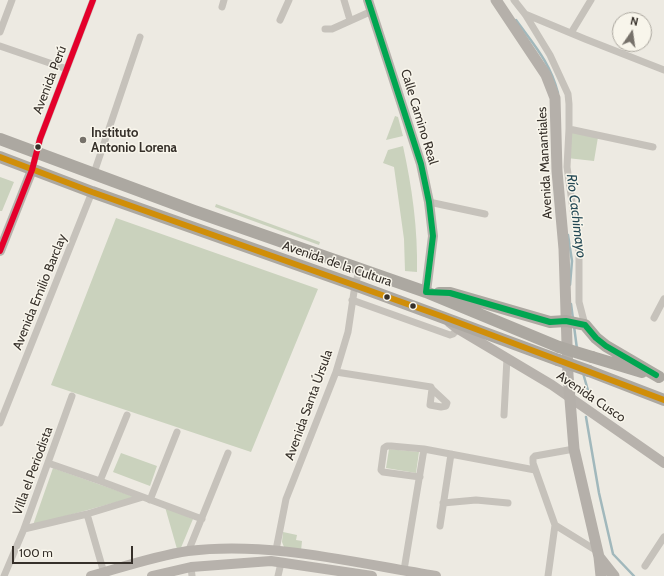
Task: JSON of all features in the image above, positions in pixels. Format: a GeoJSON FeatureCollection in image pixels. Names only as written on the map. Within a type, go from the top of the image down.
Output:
{"type":"FeatureCollection","features":[{"type":"Feature","properties":{"kind":"highway","name":"Avenida de la Cultura"},"geometry":{"type":"LineString","coordinates":[[0,139],[271,238],[426,292],[563,344],[592,357],[661,378]]}},
{"type":"Feature","properties":{"kind":"highway","name":"Avenida de la Cultura"},"geometry":{"type":"LineString","coordinates":[[0,157],[92,192],[441,316],[664,400]]}},
{"type":"Feature","properties":{"kind":"highway"},"geometry":{"type":"LineString","coordinates":[[113,199],[118,182]]}},
{"type":"Feature","properties":{"kind":"highway"},"geometry":{"type":"LineString","coordinates":[[265,254],[271,238]]}},
{"type":"Feature","properties":{"kind":"highway"},"geometry":{"type":"LineString","coordinates":[[426,292],[450,293],[550,322],[575,323],[606,346],[661,378]]}},
{"type":"Feature","properties":{"kind":"main road","name":"Avenida Manantiales"},"geometry":{"type":"LineString","coordinates":[[496,0],[546,75],[555,98],[557,170],[564,249],[575,323],[563,344],[574,449],[598,554],[600,576]]}},
{"type":"Feature","properties":{"kind":"main road"},"geometry":{"type":"LineString","coordinates":[[598,554],[614,576]]}},
{"type":"Feature","properties":{"kind":"street"},"geometry":{"type":"LineString","coordinates":[[0,32],[12,0]]}},
{"type":"Feature","properties":{"kind":"street","name":"Avenida Perú"},"geometry":{"type":"LineString","coordinates":[[32,170],[36,152],[93,0]]}},
{"type":"Feature","properties":{"kind":"street"},"geometry":{"type":"LineString","coordinates":[[280,20],[289,0]]}},
{"type":"Feature","properties":{"kind":"street"},"geometry":{"type":"LineString","coordinates":[[344,0],[350,20]]}},
{"type":"Feature","properties":{"kind":"street","name":"Calle Camino Real"},"geometry":{"type":"LineString","coordinates":[[368,0],[421,164],[433,236],[426,292]]}},
{"type":"Feature","properties":{"kind":"street"},"geometry":{"type":"LineString","coordinates":[[571,33],[591,0]]}},
{"type":"Feature","properties":{"kind":"street","name":"Avenida Manantiales"},"geometry":{"type":"LineString","coordinates":[[518,2],[550,55],[565,87],[569,104],[567,167],[579,251],[578,302],[575,323]]}},
{"type":"Feature","properties":{"kind":"street"},"geometry":{"type":"LineString","coordinates":[[325,29],[332,28],[372,10]]}},
{"type":"Feature","properties":{"kind":"street"},"geometry":{"type":"LineString","coordinates":[[525,14],[664,70]]}},
{"type":"Feature","properties":{"kind":"street"},"geometry":{"type":"LineString","coordinates":[[94,173],[140,38]]}},
{"type":"Feature","properties":{"kind":"street"},"geometry":{"type":"LineString","coordinates":[[0,46],[66,69]]}},
{"type":"Feature","properties":{"kind":"street"},"geometry":{"type":"LineString","coordinates":[[569,129],[653,147]]}},
{"type":"Feature","properties":{"kind":"street"},"geometry":{"type":"LineString","coordinates":[[0,251],[32,170]]}},
{"type":"Feature","properties":{"kind":"street","name":"Avenida Emilio Barclay"},"geometry":{"type":"LineString","coordinates":[[0,423],[92,192]]}},
{"type":"Feature","properties":{"kind":"street"},"geometry":{"type":"LineString","coordinates":[[428,202],[486,214]]}},
{"type":"Feature","properties":{"kind":"street","name":"Avenida Santa Úrsula"},"geometry":{"type":"LineString","coordinates":[[276,550],[286,499],[336,372],[348,332],[352,300],[360,268]]}},
{"type":"Feature","properties":{"kind":"street"},"geometry":{"type":"LineString","coordinates":[[654,318],[664,299]]}},
{"type":"Feature","properties":{"kind":"street"},"geometry":{"type":"LineString","coordinates":[[352,300],[450,335],[458,329]]}},
{"type":"Feature","properties":{"kind":"street","name":"Avenida Cusco"},"geometry":{"type":"LineString","coordinates":[[441,316],[458,329],[569,397],[664,463]]}},
{"type":"Feature","properties":{"kind":"street"},"geometry":{"type":"LineString","coordinates":[[504,415],[507,358]]}},
{"type":"Feature","properties":{"kind":"street"},"geometry":{"type":"LineString","coordinates":[[336,372],[430,386],[432,389]]}},
{"type":"Feature","properties":{"kind":"street","name":"Villa el Periodista"},"geometry":{"type":"LineString","coordinates":[[4,576],[24,529],[72,396]]}},
{"type":"Feature","properties":{"kind":"street"},"geometry":{"type":"LineString","coordinates":[[100,481],[127,415]]}},
{"type":"Feature","properties":{"kind":"street"},"geometry":{"type":"LineString","coordinates":[[146,499],[177,432]]}},
{"type":"Feature","properties":{"kind":"street"},"geometry":{"type":"LineString","coordinates":[[420,477],[384,472],[381,470],[380,467],[384,448],[387,446],[424,449],[535,470]]}},
{"type":"Feature","properties":{"kind":"street"},"geometry":{"type":"LineString","coordinates":[[404,570],[424,449]]}},
{"type":"Feature","properties":{"kind":"street"},"geometry":{"type":"LineString","coordinates":[[548,576],[555,525],[532,460],[535,456],[574,449]]}},
{"type":"Feature","properties":{"kind":"street"},"geometry":{"type":"LineString","coordinates":[[188,552],[228,453]]}},
{"type":"Feature","properties":{"kind":"street"},"geometry":{"type":"LineString","coordinates":[[440,526],[451,454]]}},
{"type":"Feature","properties":{"kind":"street"},"geometry":{"type":"LineString","coordinates":[[48,464],[100,481],[202,519]]}},
{"type":"Feature","properties":{"kind":"street"},"geometry":{"type":"LineString","coordinates":[[24,529],[146,499]]}},
{"type":"Feature","properties":{"kind":"street"},"geometry":{"type":"LineString","coordinates":[[443,503],[476,500],[508,503]]}},
{"type":"Feature","properties":{"kind":"street"},"geometry":{"type":"LineString","coordinates":[[87,514],[104,572]]}},
{"type":"Feature","properties":{"kind":"street"},"geometry":{"type":"LineString","coordinates":[[555,525],[598,554]]}},
{"type":"Feature","properties":{"kind":"street"},"geometry":{"type":"LineString","coordinates":[[645,566],[664,537]]}},
{"type":"Feature","properties":{"kind":"street"},"geometry":{"type":"LineString","coordinates":[[91,576],[148,560],[188,552],[218,549],[276,550],[436,576]]}},
{"type":"Feature","properties":{"kind":"street"},"geometry":{"type":"LineString","coordinates":[[152,576],[271,561],[372,576]]}},
{"type":"Feature","properties":{"kind":"street"},"geometry":{"type":"LineString","coordinates":[[278,576],[281,563]]}},
{"type":"Feature","properties":{"kind":"green space"},"geometry":{"type":"Polygon","coordinates":[[[395,116],[398,117],[403,136],[386,140],[395,116]]]}},
{"type":"Feature","properties":{"kind":"green space"},"geometry":{"type":"Polygon","coordinates":[[[570,131],[598,137],[594,161],[567,158],[570,131]]]}},
{"type":"Feature","properties":{"kind":"green space"},"geometry":{"type":"Polygon","coordinates":[[[403,146],[414,208],[417,272],[405,271],[404,239],[394,167],[383,163],[388,150],[403,146]]]}},
{"type":"Feature","properties":{"kind":"green space"},"geometry":{"type":"Polygon","coordinates":[[[0,177],[14,182],[2,211],[0,211],[0,177]]]}},
{"type":"Feature","properties":{"kind":"green space"},"geometry":{"type":"Polygon","coordinates":[[[216,204],[320,242],[319,245],[215,207],[216,204]]]}},
{"type":"Feature","properties":{"kind":"green space"},"geometry":{"type":"Polygon","coordinates":[[[116,218],[318,289],[251,452],[51,385],[116,218]]]}},
{"type":"Feature","properties":{"kind":"green space"},"geometry":{"type":"Polygon","coordinates":[[[389,449],[419,452],[416,473],[386,468],[389,449]]]}},
{"type":"Feature","properties":{"kind":"green space"},"geometry":{"type":"Polygon","coordinates":[[[121,453],[157,466],[150,486],[113,472],[121,453]]]}},
{"type":"Feature","properties":{"kind":"green space"},"geometry":{"type":"Polygon","coordinates":[[[53,468],[135,497],[33,525],[53,468]]]}},
{"type":"Feature","properties":{"kind":"green space"},"geometry":{"type":"Polygon","coordinates":[[[165,507],[193,519],[180,550],[177,549],[165,507]]]}},
{"type":"Feature","properties":{"kind":"green space"},"geometry":{"type":"Polygon","coordinates":[[[283,532],[297,535],[296,540],[302,541],[301,551],[284,547],[282,542],[283,532]]]}},
{"type":"Feature","properties":{"kind":"waterway","name":"Río Cachimayo"},"geometry":{"type":"LineString","coordinates":[[516,20],[546,63],[551,72],[558,93]]}},
{"type":"Feature","properties":{"kind":"waterway","name":"Río Cachimayo"},"geometry":{"type":"LineString","coordinates":[[568,235],[572,261],[570,285]]}},
{"type":"Feature","properties":{"kind":"waterway","name":"Río Cachimayo"},"geometry":{"type":"LineString","coordinates":[[571,304],[573,319]]}},
{"type":"Feature","properties":{"kind":"waterway","name":"Río Cachimayo"},"geometry":{"type":"LineString","coordinates":[[574,326],[577,349]]}},
{"type":"Feature","properties":{"kind":"waterway","name":"Río Cachimayo"},"geometry":{"type":"LineString","coordinates":[[583,373],[591,401]]}},
{"type":"Feature","properties":{"kind":"waterway","name":"Río Cachimayo"},"geometry":{"type":"LineString","coordinates":[[586,417],[599,493],[613,554],[634,576]]}},
{"type":"Feature","properties":{"kind":"transit line"},"geometry":{"type":"LineString","coordinates":[[0,251],[32,170],[40,139],[93,0]]}},
{"type":"Feature","properties":{"kind":"transit line"},"geometry":{"type":"LineString","coordinates":[[368,0],[421,164],[429,202],[433,236],[426,292],[450,293],[550,322],[566,321],[585,325],[596,338],[606,346],[656,375]]}},
{"type":"Feature","properties":{"kind":"transit line"},"geometry":{"type":"LineString","coordinates":[[0,157],[92,192],[441,316],[664,400]]}},
{"type":"Feature","properties":{"kind":"place","name":"Instituto Antonio Lorena"},"geometry":{"type":"Point","coordinates":[83,140]}}]}
